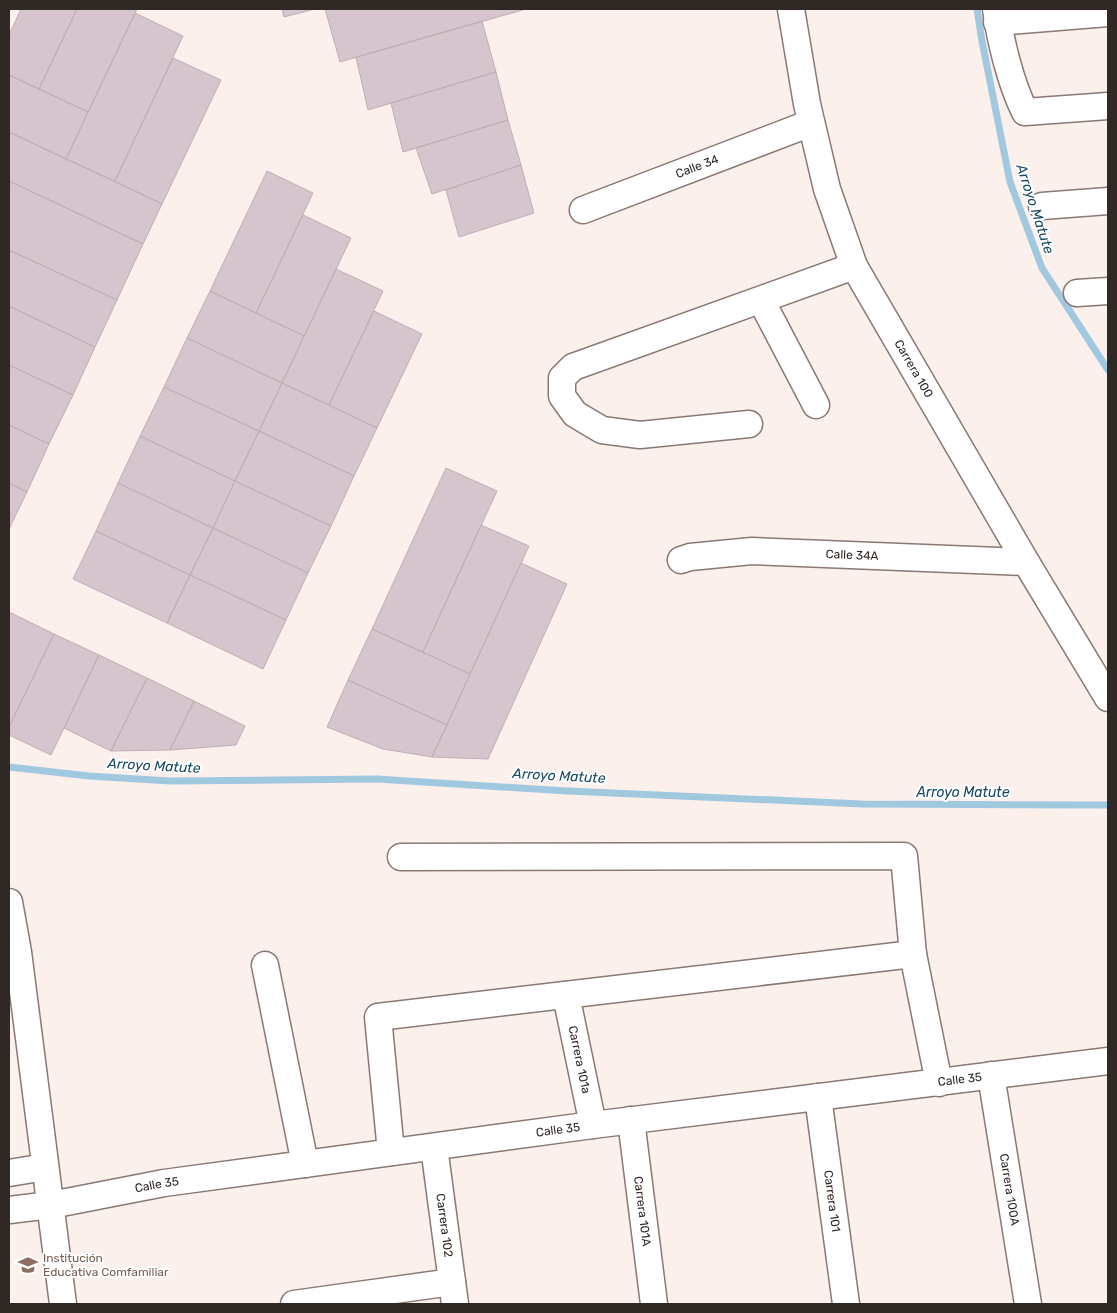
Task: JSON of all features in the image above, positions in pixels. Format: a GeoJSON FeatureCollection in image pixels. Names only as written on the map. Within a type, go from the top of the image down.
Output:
{"type":"FeatureCollection","features":[{"type":"Feature","properties":{"kind":"street","name":"Carrera 100"},"geometry":{"type":"LineString","coordinates":[[791,9],[811,123],[827,189],[854,266],[1026,562],[1108,698]]}},
{"type":"Feature","properties":{"kind":"street"},"geometry":{"type":"LineString","coordinates":[[1108,13],[997,15],[1016,95],[1025,112],[1108,106]]}},
{"type":"Feature","properties":{"kind":"street","name":"Calle 34"},"geometry":{"type":"LineString","coordinates":[[583,210],[811,123]]}},
{"type":"Feature","properties":{"kind":"street"},"geometry":{"type":"LineString","coordinates":[[1042,206],[1108,201]]}},
{"type":"Feature","properties":{"kind":"street"},"geometry":{"type":"LineString","coordinates":[[749,424],[640,435],[602,430],[575,414],[562,396],[562,378],[573,367],[854,266]]}},
{"type":"Feature","properties":{"kind":"street"},"geometry":{"type":"LineString","coordinates":[[1077,293],[1108,291]]}},
{"type":"Feature","properties":{"kind":"street"},"geometry":{"type":"LineString","coordinates":[[761,300],[816,406]]}},
{"type":"Feature","properties":{"kind":"street","name":"Calle 34A"},"geometry":{"type":"LineString","coordinates":[[681,560],[690,557],[752,551],[1026,562]]}},
{"type":"Feature","properties":{"kind":"street"},"geometry":{"type":"LineString","coordinates":[[401,858],[904,856],[913,954],[939,1083]]}},
{"type":"Feature","properties":{"kind":"street"},"geometry":{"type":"LineString","coordinates":[[9,902],[18,952],[63,1304]]}},
{"type":"Feature","properties":{"kind":"street"},"geometry":{"type":"LineString","coordinates":[[391,1152],[378,1017],[913,954]]}},
{"type":"Feature","properties":{"kind":"street"},"geometry":{"type":"LineString","coordinates":[[265,965],[305,1164]]}},
{"type":"Feature","properties":{"kind":"street","name":"Carrera 101a"},"geometry":{"type":"LineString","coordinates":[[566,995],[593,1125]]}},
{"type":"Feature","properties":{"kind":"street","name":"Calle 35"},"geometry":{"type":"LineString","coordinates":[[9,1210],[51,1205],[164,1183],[391,1152],[631,1120],[1108,1061]]}},
{"type":"Feature","properties":{"kind":"street","name":"Carrera 100A"},"geometry":{"type":"LineString","coordinates":[[991,1075],[1028,1304]]}},
{"type":"Feature","properties":{"kind":"street","name":"Carrera 101"},"geometry":{"type":"LineString","coordinates":[[818,1097],[846,1304]]}},
{"type":"Feature","properties":{"kind":"street","name":"Carrera 101A"},"geometry":{"type":"LineString","coordinates":[[631,1120],[654,1304]]}},
{"type":"Feature","properties":{"kind":"street","name":"Carrera 102"},"geometry":{"type":"LineString","coordinates":[[434,1147],[453,1293]]}},
{"type":"Feature","properties":{"kind":"street"},"geometry":{"type":"LineString","coordinates":[[9,1173],[45,1167]]}},
{"type":"Feature","properties":{"kind":"street"},"geometry":{"type":"LineString","coordinates":[[294,1304],[453,1293]]}},
{"type":"Feature","properties":{"kind":"building"},"geometry":{"type":"Polygon","coordinates":[[[21,9],[77,9],[39,89],[9,75],[9,35],[21,9]]]}},
{"type":"Feature","properties":{"kind":"building"},"geometry":{"type":"Polygon","coordinates":[[[77,9],[137,9],[88,112],[39,89],[77,9]]]}},
{"type":"Feature","properties":{"kind":"building"},"geometry":{"type":"Polygon","coordinates":[[[282,9],[315,9],[284,17],[282,9]]]}},
{"type":"Feature","properties":{"kind":"building"},"geometry":{"type":"Polygon","coordinates":[[[325,9],[526,9],[340,62],[325,9]]]}},
{"type":"Feature","properties":{"kind":"building"},"geometry":{"type":"Polygon","coordinates":[[[135,13],[183,36],[115,181],[66,159],[135,13]]]}},
{"type":"Feature","properties":{"kind":"building"},"geometry":{"type":"Polygon","coordinates":[[[482,21],[496,72],[368,110],[356,57],[482,21]]]}},
{"type":"Feature","properties":{"kind":"building"},"geometry":{"type":"Polygon","coordinates":[[[173,58],[221,80],[162,204],[115,181],[173,58]]]}},
{"type":"Feature","properties":{"kind":"building"},"geometry":{"type":"Polygon","coordinates":[[[496,72],[508,120],[403,152],[391,103],[496,72]]]}},
{"type":"Feature","properties":{"kind":"building"},"geometry":{"type":"Polygon","coordinates":[[[9,75],[88,112],[66,159],[9,132],[9,75]]]}},
{"type":"Feature","properties":{"kind":"building"},"geometry":{"type":"Polygon","coordinates":[[[508,120],[521,165],[432,194],[416,148],[508,120]]]}},
{"type":"Feature","properties":{"kind":"building"},"geometry":{"type":"Polygon","coordinates":[[[9,132],[162,204],[143,244],[9,181],[9,132]]]}},
{"type":"Feature","properties":{"kind":"building"},"geometry":{"type":"Polygon","coordinates":[[[521,165],[534,213],[459,237],[446,190],[521,165]]]}},
{"type":"Feature","properties":{"kind":"building"},"geometry":{"type":"Polygon","coordinates":[[[267,171],[313,193],[256,313],[210,291],[267,171]]]}},
{"type":"Feature","properties":{"kind":"building"},"geometry":{"type":"Polygon","coordinates":[[[9,181],[143,244],[117,300],[9,250],[9,181]]]}},
{"type":"Feature","properties":{"kind":"building"},"geometry":{"type":"Polygon","coordinates":[[[303,215],[351,238],[304,336],[256,313],[303,215]]]}},
{"type":"Feature","properties":{"kind":"building"},"geometry":{"type":"Polygon","coordinates":[[[9,250],[117,300],[95,347],[9,306],[9,250]]]}},
{"type":"Feature","properties":{"kind":"building"},"geometry":{"type":"Polygon","coordinates":[[[336,269],[383,291],[329,405],[282,383],[336,269]]]}},
{"type":"Feature","properties":{"kind":"building"},"geometry":{"type":"Polygon","coordinates":[[[210,291],[304,336],[282,383],[187,338],[210,291]]]}},
{"type":"Feature","properties":{"kind":"building"},"geometry":{"type":"Polygon","coordinates":[[[9,306],[95,347],[73,395],[9,365],[9,306]]]}},
{"type":"Feature","properties":{"kind":"building"},"geometry":{"type":"Polygon","coordinates":[[[374,311],[422,334],[377,428],[329,405],[374,311]]]}},
{"type":"Feature","properties":{"kind":"building"},"geometry":{"type":"Polygon","coordinates":[[[187,338],[282,383],[259,431],[164,387],[187,338]]]}},
{"type":"Feature","properties":{"kind":"building"},"geometry":{"type":"Polygon","coordinates":[[[9,365],[73,395],[49,444],[9,425],[9,365]]]}},
{"type":"Feature","properties":{"kind":"building"},"geometry":{"type":"Polygon","coordinates":[[[282,383],[377,428],[354,476],[259,431],[282,383]]]}},
{"type":"Feature","properties":{"kind":"building"},"geometry":{"type":"Polygon","coordinates":[[[164,387],[259,431],[235,481],[140,436],[164,387]]]}},
{"type":"Feature","properties":{"kind":"building"},"geometry":{"type":"Polygon","coordinates":[[[9,425],[49,444],[27,492],[9,483],[9,425]]]}},
{"type":"Feature","properties":{"kind":"building"},"geometry":{"type":"Polygon","coordinates":[[[259,431],[354,476],[331,526],[235,481],[259,431]]]}},
{"type":"Feature","properties":{"kind":"building"},"geometry":{"type":"Polygon","coordinates":[[[140,436],[235,481],[213,528],[118,483],[140,436]]]}},
{"type":"Feature","properties":{"kind":"building"},"geometry":{"type":"Polygon","coordinates":[[[446,468],[497,491],[423,652],[372,629],[446,468]]]}},
{"type":"Feature","properties":{"kind":"building"},"geometry":{"type":"Polygon","coordinates":[[[235,481],[331,526],[308,573],[213,528],[235,481]]]}},
{"type":"Feature","properties":{"kind":"building"},"geometry":{"type":"Polygon","coordinates":[[[9,483],[27,492],[9,529],[9,483]]]}},
{"type":"Feature","properties":{"kind":"building"},"geometry":{"type":"Polygon","coordinates":[[[118,483],[213,528],[190,575],[96,531],[118,483]]]}},
{"type":"Feature","properties":{"kind":"building"},"geometry":{"type":"Polygon","coordinates":[[[481,525],[529,546],[470,674],[423,652],[481,525]]]}},
{"type":"Feature","properties":{"kind":"building"},"geometry":{"type":"Polygon","coordinates":[[[213,528],[308,573],[286,620],[190,575],[213,528]]]}},
{"type":"Feature","properties":{"kind":"building"},"geometry":{"type":"Polygon","coordinates":[[[96,531],[190,575],[167,623],[73,579],[96,531]]]}},
{"type":"Feature","properties":{"kind":"building"},"geometry":{"type":"Polygon","coordinates":[[[521,563],[567,584],[488,759],[432,757],[521,563]]]}},
{"type":"Feature","properties":{"kind":"building"},"geometry":{"type":"Polygon","coordinates":[[[190,575],[286,620],[263,669],[167,623],[190,575]]]}},
{"type":"Feature","properties":{"kind":"building"},"geometry":{"type":"Polygon","coordinates":[[[9,612],[54,634],[9,727],[9,612]]]}},
{"type":"Feature","properties":{"kind":"building"},"geometry":{"type":"Polygon","coordinates":[[[372,629],[470,674],[447,725],[348,680],[372,629]]]}},
{"type":"Feature","properties":{"kind":"building"},"geometry":{"type":"Polygon","coordinates":[[[54,634],[99,655],[51,755],[9,735],[9,727],[54,634]]]}},
{"type":"Feature","properties":{"kind":"building"},"geometry":{"type":"Polygon","coordinates":[[[99,655],[147,678],[111,751],[64,728],[99,655]]]}},
{"type":"Feature","properties":{"kind":"building"},"geometry":{"type":"Polygon","coordinates":[[[147,678],[194,701],[170,750],[111,751],[147,678]]]}},
{"type":"Feature","properties":{"kind":"building"},"geometry":{"type":"Polygon","coordinates":[[[348,680],[447,725],[432,757],[383,749],[327,727],[348,680]]]}},
{"type":"Feature","properties":{"kind":"building"},"geometry":{"type":"Polygon","coordinates":[[[194,701],[245,726],[236,745],[170,750],[194,701]]]}},
{"type":"Feature","properties":{"kind":"waterway","name":"Arroyo Matute"},"geometry":{"type":"LineString","coordinates":[[977,9],[1010,182],[1042,268],[1108,370]]}},
{"type":"Feature","properties":{"kind":"waterway","name":"Arroyo Matute"},"geometry":{"type":"LineString","coordinates":[[9,767],[89,776],[170,781],[377,779],[567,791],[862,804],[1108,805]]}},
{"type":"Feature","properties":{"kind":"place","name":"Institución Educativa Comfamiliar"},"geometry":{"type":"Point","coordinates":[28,1265]}}]}
